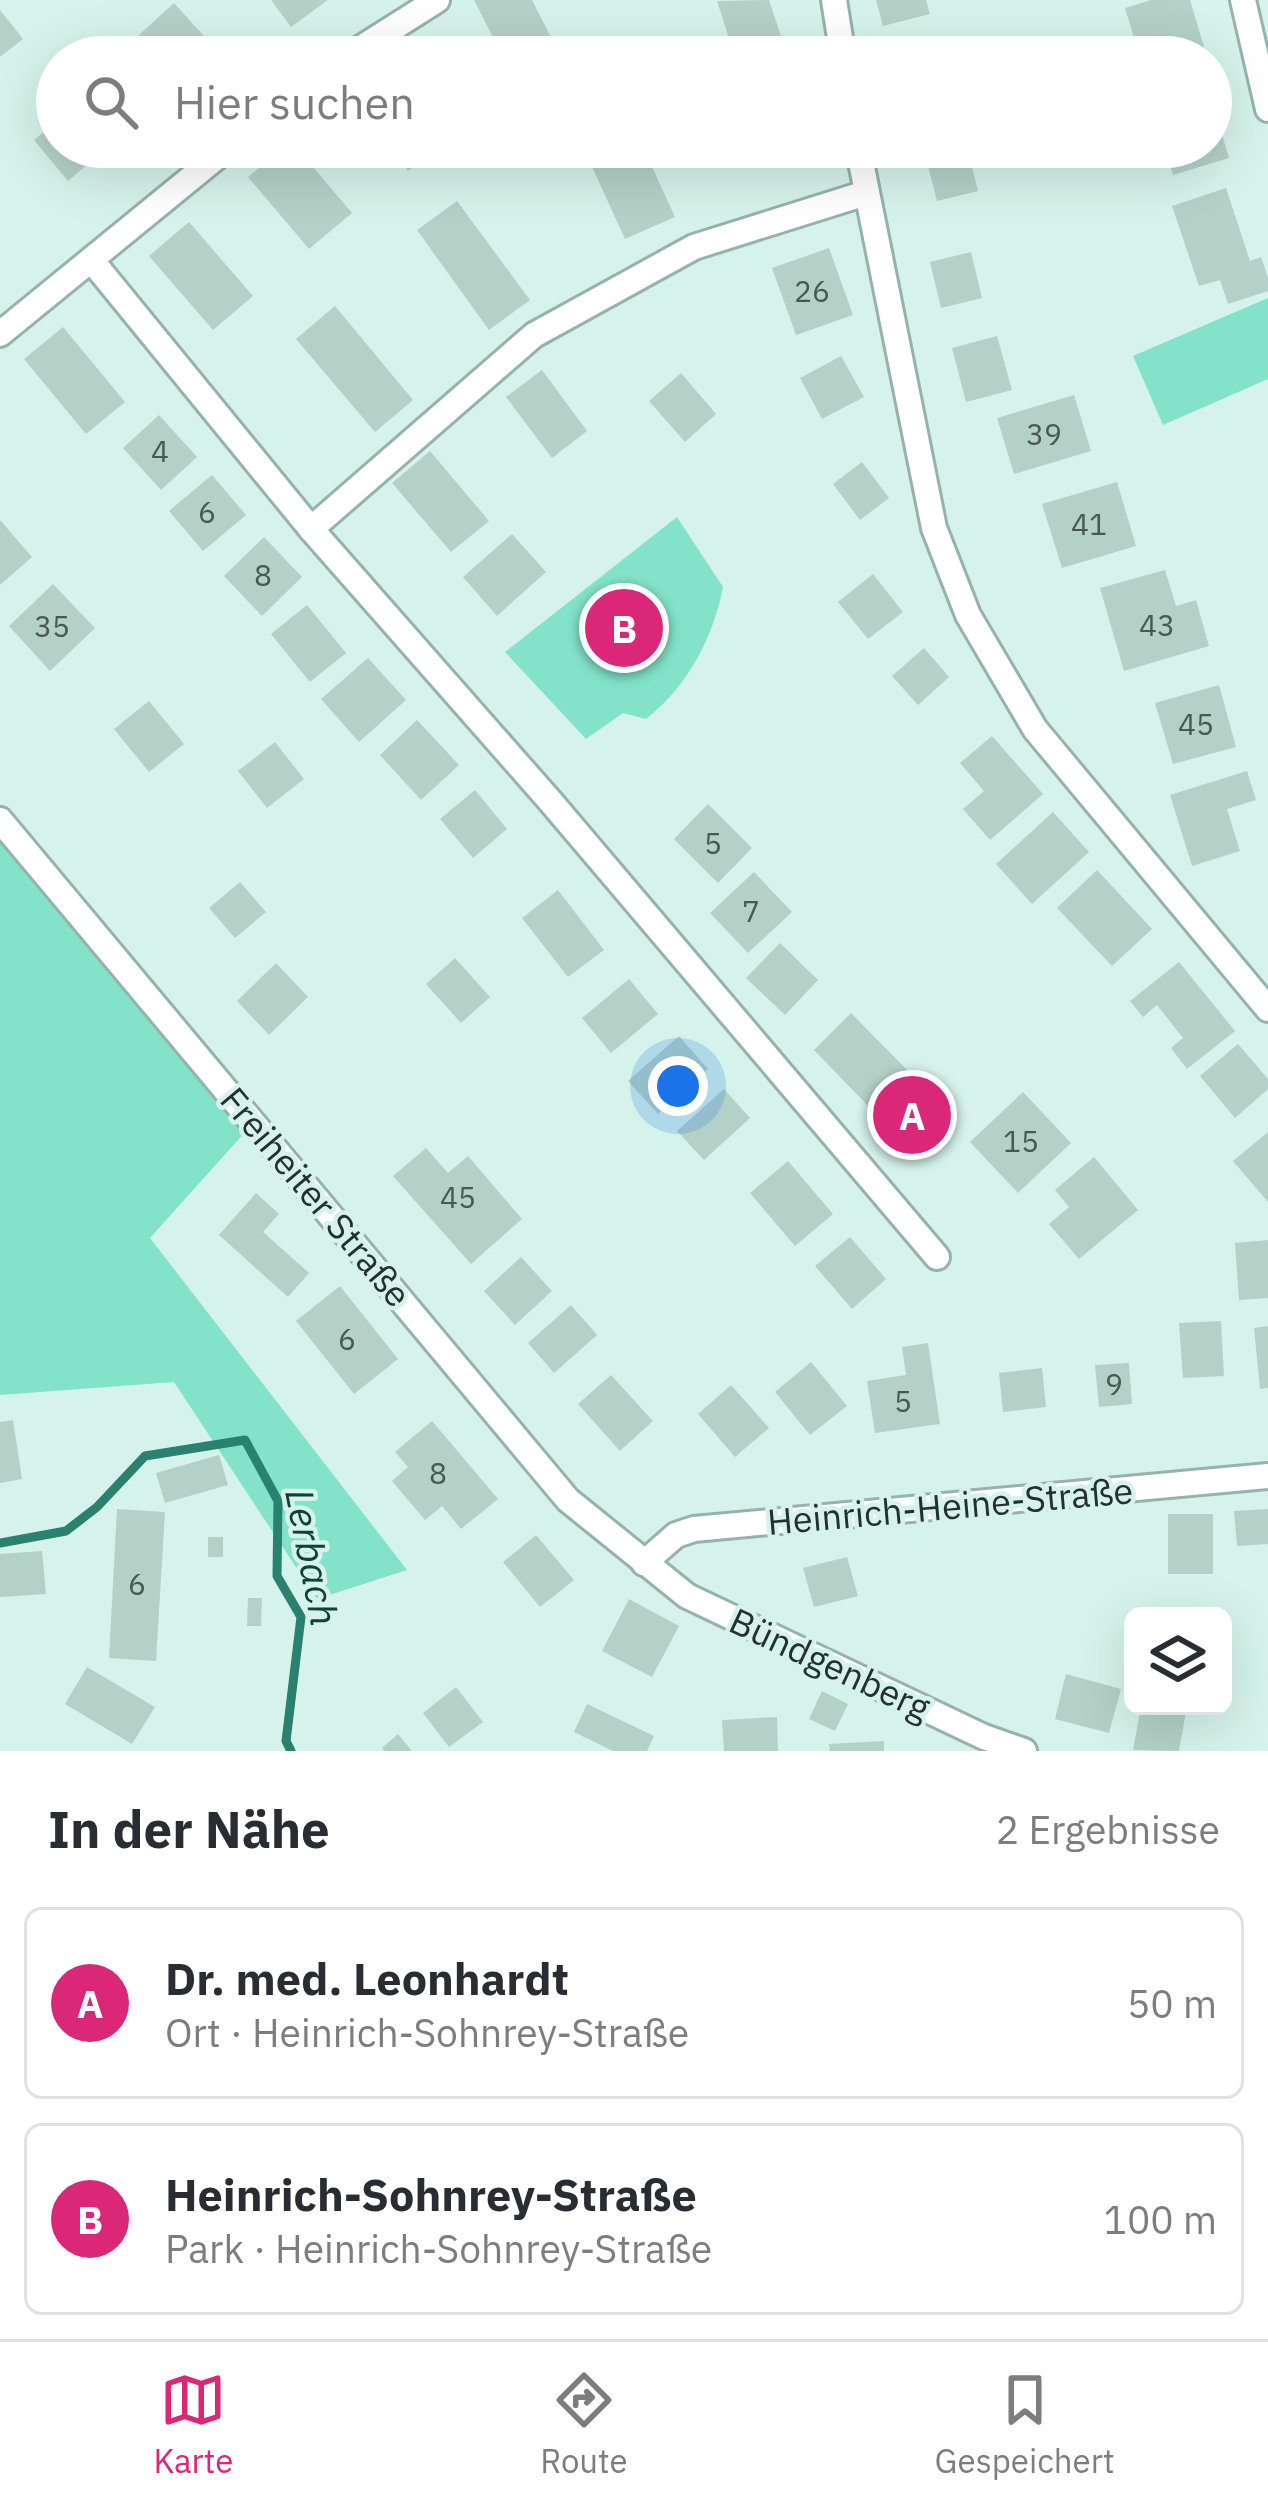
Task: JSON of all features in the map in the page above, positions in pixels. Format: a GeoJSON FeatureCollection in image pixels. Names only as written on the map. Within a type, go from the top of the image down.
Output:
{"type":"FeatureCollection","features":[{"type":"Feature","properties":{"kind":"street"},"geometry":{"type":"LineString","coordinates":[[380,36],[437,0]]}},
{"type":"Feature","properties":{"kind":"street"},"geometry":{"type":"LineString","coordinates":[[834,0],[840,36]]}},
{"type":"Feature","properties":{"kind":"street"},"geometry":{"type":"LineString","coordinates":[[1243,0],[1268,109]]}},
{"type":"Feature","properties":{"kind":"street"},"geometry":{"type":"LineString","coordinates":[[0,334],[204,168]]}},
{"type":"Feature","properties":{"kind":"street"},"geometry":{"type":"LineString","coordinates":[[862,168],[934,528],[968,615],[1035,729],[1268,1009]]}},
{"type":"Feature","properties":{"kind":"street"},"geometry":{"type":"LineString","coordinates":[[311,529],[534,335],[694,248],[866,193]]}},
{"type":"Feature","properties":{"kind":"street"},"geometry":{"type":"LineString","coordinates":[[92,261],[311,529],[567,820],[937,1257]]}},
{"type":"Feature","properties":{"kind":"street","name":"Freiheiter Straße"},"geometry":{"type":"LineString","coordinates":[[0,820],[568,1500],[644,1563]]}},
{"type":"Feature","properties":{"kind":"street","name":"Heinrich-Heine-Straße"},"geometry":{"type":"LineString","coordinates":[[644,1563],[676,1535],[694,1529],[1268,1476]]}},
{"type":"Feature","properties":{"kind":"street","name":"Bündgenberg"},"geometry":{"type":"LineString","coordinates":[[644,1563],[688,1596],[984,1737],[1024,1751]]}},
{"type":"Feature","properties":{"kind":"green space"},"geometry":{"type":"Polygon","coordinates":[[[1268,298],[1268,379],[1163,425],[1133,356],[1268,298]]]}},
{"type":"Feature","properties":{"kind":"green space"},"geometry":{"type":"Polygon","coordinates":[[[677,517],[723,587],[713,624],[686,676],[661,706],[646,719],[623,713],[586,739],[505,652],[677,517]]]}},
{"type":"Feature","properties":{"kind":"green space"},"geometry":{"type":"Polygon","coordinates":[[[0,834],[247,1130],[150,1238],[407,1570],[317,1599],[174,1382],[0,1395],[0,834]]]}},
{"type":"Feature","properties":{"kind":"building"},"geometry":{"type":"Polygon","coordinates":[[[271,0],[328,0],[291,27],[271,0]]]}},
{"type":"Feature","properties":{"kind":"building"},"geometry":{"type":"Polygon","coordinates":[[[474,0],[532,0],[550,36],[492,36],[474,0]]]}},
{"type":"Feature","properties":{"kind":"building"},"geometry":{"type":"Polygon","coordinates":[[[769,0],[781,36],[728,36],[717,1],[769,0]]]}},
{"type":"Feature","properties":{"kind":"building"},"geometry":{"type":"Polygon","coordinates":[[[876,0],[926,0],[930,14],[883,26],[876,0]]]}},
{"type":"Feature","properties":{"kind":"building"},"geometry":{"type":"Polygon","coordinates":[[[1151,0],[1190,0],[1201,36],[1134,36],[1125,8],[1151,0]]]}},
{"type":"Feature","properties":{"kind":"building"},"geometry":{"type":"Polygon","coordinates":[[[174,3],[204,36],[140,36],[174,3]]]}},
{"type":"Feature","properties":{"kind":"building"},"geometry":{"type":"Polygon","coordinates":[[[0,10],[23,39],[0,57],[0,10]]]}},
{"type":"Feature","properties":{"kind":"building"},"geometry":{"type":"Polygon","coordinates":[[[57,168],[83,168],[68,181],[57,168]]]}},
{"type":"Feature","properties":{"kind":"building"},"geometry":{"type":"Polygon","coordinates":[[[259,168],[314,168],[352,213],[309,249],[248,177],[259,168]]]}},
{"type":"Feature","properties":{"kind":"building"},"geometry":{"type":"Polygon","coordinates":[[[593,168],[653,168],[675,217],[625,239],[593,168]]]}},
{"type":"Feature","properties":{"kind":"building"},"geometry":{"type":"Polygon","coordinates":[[[928,168],[972,168],[978,191],[937,201],[928,168]]]}},
{"type":"Feature","properties":{"kind":"building"},"geometry":{"type":"Polygon","coordinates":[[[1226,188],[1250,261],[1261,257],[1268,278],[1268,291],[1228,304],[1220,280],[1199,286],[1172,206],[1226,188]]]}},
{"type":"Feature","properties":{"kind":"building"},"geometry":{"type":"Polygon","coordinates":[[[457,201],[530,300],[489,330],[417,230],[457,201]]]}},
{"type":"Feature","properties":{"kind":"building"},"geometry":{"type":"Polygon","coordinates":[[[189,222],[253,296],[213,330],[149,256],[189,222]]]}},
{"type":"Feature","properties":{"kind":"building"},"geometry":{"type":"Polygon","coordinates":[[[829,248],[853,315],[796,335],[772,268],[829,248]]]}},
{"type":"Feature","properties":{"kind":"building"},"geometry":{"type":"Polygon","coordinates":[[[971,252],[982,298],[941,308],[930,262],[971,252]]]}},
{"type":"Feature","properties":{"kind":"building"},"geometry":{"type":"Polygon","coordinates":[[[335,306],[413,400],[375,432],[296,339],[335,306]]]}},
{"type":"Feature","properties":{"kind":"building"},"geometry":{"type":"Polygon","coordinates":[[[63,327],[125,402],[86,434],[24,359],[63,327]]]}},
{"type":"Feature","properties":{"kind":"building"},"geometry":{"type":"Polygon","coordinates":[[[997,336],[1012,390],[966,402],[952,348],[997,336]]]}},
{"type":"Feature","properties":{"kind":"building"},"geometry":{"type":"Polygon","coordinates":[[[841,356],[864,397],[822,419],[800,378],[841,356]]]}},
{"type":"Feature","properties":{"kind":"building"},"geometry":{"type":"Polygon","coordinates":[[[542,370],[587,431],[552,458],[506,397],[542,370]]]}},
{"type":"Feature","properties":{"kind":"building"},"geometry":{"type":"Polygon","coordinates":[[[681,373],[716,414],[685,442],[649,401],[681,373]]]}},
{"type":"Feature","properties":{"kind":"building"},"geometry":{"type":"Polygon","coordinates":[[[1074,395],[1091,451],[1014,474],[997,418],[1074,395]]]}},
{"type":"Feature","properties":{"kind":"building"},"geometry":{"type":"Polygon","coordinates":[[[159,415],[197,457],[161,490],[123,448],[159,415]]]}},
{"type":"Feature","properties":{"kind":"building"},"geometry":{"type":"Polygon","coordinates":[[[430,451],[489,521],[451,552],[392,483],[430,451]]]}},
{"type":"Feature","properties":{"kind":"building"},"geometry":{"type":"Polygon","coordinates":[[[862,462],[889,498],[860,520],[833,484],[862,462]]]}},
{"type":"Feature","properties":{"kind":"building"},"geometry":{"type":"Polygon","coordinates":[[[212,475],[246,515],[203,551],[169,511],[212,475]]]}},
{"type":"Feature","properties":{"kind":"building"},"geometry":{"type":"Polygon","coordinates":[[[1117,482],[1136,546],[1062,568],[1042,504],[1117,482]]]}},
{"type":"Feature","properties":{"kind":"building"},"geometry":{"type":"Polygon","coordinates":[[[0,520],[32,557],[0,585],[0,520]]]}},
{"type":"Feature","properties":{"kind":"building"},"geometry":{"type":"Polygon","coordinates":[[[512,534],[546,572],[497,616],[463,577],[512,534]]]}},
{"type":"Feature","properties":{"kind":"building"},"geometry":{"type":"Polygon","coordinates":[[[264,537],[302,577],[262,616],[224,576],[264,537]]]}},
{"type":"Feature","properties":{"kind":"building"},"geometry":{"type":"Polygon","coordinates":[[[1165,570],[1176,606],[1196,600],[1209,646],[1124,671],[1100,588],[1165,570]]]}},
{"type":"Feature","properties":{"kind":"building"},"geometry":{"type":"Polygon","coordinates":[[[873,574],[903,612],[868,639],[838,602],[873,574]]]}},
{"type":"Feature","properties":{"kind":"building"},"geometry":{"type":"Polygon","coordinates":[[[53,584],[95,628],[50,671],[9,626],[53,584]]]}},
{"type":"Feature","properties":{"kind":"building"},"geometry":{"type":"Polygon","coordinates":[[[307,605],[346,653],[310,682],[271,634],[307,605]]]}},
{"type":"Feature","properties":{"kind":"building"},"geometry":{"type":"Polygon","coordinates":[[[924,648],[949,677],[918,705],[892,676],[924,648]]]}},
{"type":"Feature","properties":{"kind":"building"},"geometry":{"type":"Polygon","coordinates":[[[368,658],[406,700],[359,742],[321,699],[368,658]]]}},
{"type":"Feature","properties":{"kind":"building"},"geometry":{"type":"Polygon","coordinates":[[[1219,685],[1236,747],[1173,764],[1155,703],[1219,685]]]}},
{"type":"Feature","properties":{"kind":"building"},"geometry":{"type":"Polygon","coordinates":[[[149,701],[184,744],[149,772],[114,729],[149,701]]]}},
{"type":"Feature","properties":{"kind":"building"},"geometry":{"type":"Polygon","coordinates":[[[417,720],[459,765],[421,800],[380,755],[417,720]]]}},
{"type":"Feature","properties":{"kind":"building"},"geometry":{"type":"Polygon","coordinates":[[[992,736],[1043,794],[990,840],[963,809],[984,791],[960,763],[992,736]]]}},
{"type":"Feature","properties":{"kind":"building"},"geometry":{"type":"Polygon","coordinates":[[[275,742],[304,779],[267,808],[238,771],[275,742]]]}},
{"type":"Feature","properties":{"kind":"building"},"geometry":{"type":"Polygon","coordinates":[[[1247,771],[1256,800],[1227,809],[1240,851],[1192,866],[1170,795],[1247,771]]]}},
{"type":"Feature","properties":{"kind":"building"},"geometry":{"type":"Polygon","coordinates":[[[475,790],[507,829],[473,858],[440,819],[475,790]]]}},
{"type":"Feature","properties":{"kind":"building"},"geometry":{"type":"Polygon","coordinates":[[[708,804],[752,848],[718,883],[674,839],[708,804]]]}},
{"type":"Feature","properties":{"kind":"building"},"geometry":{"type":"Polygon","coordinates":[[[1053,812],[1089,852],[1032,904],[996,864],[1053,812]]]}},
{"type":"Feature","properties":{"kind":"building"},"geometry":{"type":"Polygon","coordinates":[[[1097,870],[1152,929],[1112,966],[1057,908],[1097,870]]]}},
{"type":"Feature","properties":{"kind":"building"},"geometry":{"type":"Polygon","coordinates":[[[754,872],[792,912],[748,953],[710,913],[754,872]]]}},
{"type":"Feature","properties":{"kind":"building"},"geometry":{"type":"Polygon","coordinates":[[[240,882],[266,912],[235,938],[209,908],[240,882]]]}},
{"type":"Feature","properties":{"kind":"building"},"geometry":{"type":"Polygon","coordinates":[[[558,890],[604,950],[568,977],[522,918],[558,890]]]}},
{"type":"Feature","properties":{"kind":"building"},"geometry":{"type":"Polygon","coordinates":[[[780,943],[818,980],[785,1015],[746,978],[780,943]]]}},
{"type":"Feature","properties":{"kind":"building"},"geometry":{"type":"Polygon","coordinates":[[[455,958],[490,997],[461,1023],[426,984],[455,958]]]}},
{"type":"Feature","properties":{"kind":"building"},"geometry":{"type":"Polygon","coordinates":[[[1179,962],[1235,1031],[1187,1069],[1171,1048],[1183,1038],[1157,1005],[1143,1017],[1130,1001],[1179,962]]]}},
{"type":"Feature","properties":{"kind":"building"},"geometry":{"type":"Polygon","coordinates":[[[276,963],[308,997],[269,1035],[237,1001],[276,963]]]}},
{"type":"Feature","properties":{"kind":"building"},"geometry":{"type":"Polygon","coordinates":[[[629,979],[658,1014],[611,1053],[582,1018],[629,979]]]}},
{"type":"Feature","properties":{"kind":"building"},"geometry":{"type":"Polygon","coordinates":[[[851,1013],[912,1075],[874,1112],[814,1050],[851,1013]]]}},
{"type":"Feature","properties":{"kind":"building"},"geometry":{"type":"Polygon","coordinates":[[[679,1036],[708,1069],[658,1114],[628,1081],[679,1036]]]}},
{"type":"Feature","properties":{"kind":"building"},"geometry":{"type":"Polygon","coordinates":[[[1238,1044],[1268,1079],[1268,1089],[1235,1118],[1200,1076],[1238,1044]]]}},
{"type":"Feature","properties":{"kind":"building"},"geometry":{"type":"Polygon","coordinates":[[[914,1078],[950,1117],[911,1152],[876,1113],[914,1078]]]}},
{"type":"Feature","properties":{"kind":"building"},"geometry":{"type":"Polygon","coordinates":[[[724,1089],[750,1118],[704,1160],[677,1131],[724,1089]]]}},
{"type":"Feature","properties":{"kind":"building"},"geometry":{"type":"Polygon","coordinates":[[[1023,1092],[1071,1143],[1018,1193],[970,1142],[1023,1092]]]}},
{"type":"Feature","properties":{"kind":"building"},"geometry":{"type":"Polygon","coordinates":[[[1268,1132],[1268,1202],[1233,1161],[1268,1132]]]}},
{"type":"Feature","properties":{"kind":"building"},"geometry":{"type":"Polygon","coordinates":[[[426,1148],[448,1173],[468,1156],[522,1219],[471,1264],[393,1176],[426,1148]]]}},
{"type":"Feature","properties":{"kind":"building"},"geometry":{"type":"Polygon","coordinates":[[[1094,1157],[1138,1210],[1079,1259],[1049,1224],[1069,1207],[1055,1190],[1094,1157]]]}},
{"type":"Feature","properties":{"kind":"building"},"geometry":{"type":"Polygon","coordinates":[[[788,1161],[833,1214],[795,1246],[750,1193],[788,1161]]]}},
{"type":"Feature","properties":{"kind":"building"},"geometry":{"type":"Polygon","coordinates":[[[256,1193],[279,1214],[263,1232],[309,1273],[288,1297],[219,1235],[256,1193]]]}},
{"type":"Feature","properties":{"kind":"building"},"geometry":{"type":"Polygon","coordinates":[[[850,1237],[886,1279],[852,1309],[815,1266],[850,1237]]]}},
{"type":"Feature","properties":{"kind":"building"},"geometry":{"type":"Polygon","coordinates":[[[1268,1240],[1268,1298],[1239,1300],[1235,1243],[1268,1240]]]}},
{"type":"Feature","properties":{"kind":"building"},"geometry":{"type":"Polygon","coordinates":[[[521,1257],[552,1291],[515,1325],[484,1291],[521,1257]]]}},
{"type":"Feature","properties":{"kind":"building"},"geometry":{"type":"Polygon","coordinates":[[[340,1286],[398,1359],[354,1394],[296,1321],[340,1286]]]}},
{"type":"Feature","properties":{"kind":"building"},"geometry":{"type":"Polygon","coordinates":[[[571,1305],[597,1335],[554,1373],[528,1343],[571,1305]]]}},
{"type":"Feature","properties":{"kind":"building"},"geometry":{"type":"Polygon","coordinates":[[[1221,1321],[1224,1376],[1183,1378],[1179,1323],[1221,1321]]]}},
{"type":"Feature","properties":{"kind":"building"},"geometry":{"type":"Polygon","coordinates":[[[1268,1326],[1268,1388],[1260,1389],[1254,1328],[1268,1326]]]}},
{"type":"Feature","properties":{"kind":"building"},"geometry":{"type":"Polygon","coordinates":[[[928,1343],[940,1424],[875,1433],[867,1381],[906,1375],[902,1347],[928,1343]]]}},
{"type":"Feature","properties":{"kind":"building"},"geometry":{"type":"Polygon","coordinates":[[[811,1362],[847,1406],[810,1435],[775,1392],[811,1362]]]}},
{"type":"Feature","properties":{"kind":"building"},"geometry":{"type":"Polygon","coordinates":[[[1129,1363],[1132,1404],[1099,1407],[1095,1365],[1129,1363]]]}},
{"type":"Feature","properties":{"kind":"building"},"geometry":{"type":"Polygon","coordinates":[[[1042,1368],[1046,1407],[1003,1412],[999,1373],[1042,1368]]]}},
{"type":"Feature","properties":{"kind":"building"},"geometry":{"type":"Polygon","coordinates":[[[611,1375],[653,1421],[620,1451],[578,1404],[611,1375]]]}},
{"type":"Feature","properties":{"kind":"building"},"geometry":{"type":"Polygon","coordinates":[[[731,1385],[769,1428],[735,1457],[698,1414],[731,1385]]]}},
{"type":"Feature","properties":{"kind":"building"},"geometry":{"type":"Polygon","coordinates":[[[13,1420],[22,1479],[0,1483],[0,1422],[13,1420]]]}},
{"type":"Feature","properties":{"kind":"building"},"geometry":{"type":"Polygon","coordinates":[[[432,1421],[498,1499],[461,1529],[442,1506],[425,1520],[392,1481],[408,1467],[395,1452],[432,1421]]]}},
{"type":"Feature","properties":{"kind":"building"},"geometry":{"type":"Polygon","coordinates":[[[219,1455],[228,1485],[165,1503],[156,1473],[219,1455]]]}},
{"type":"Feature","properties":{"kind":"building"},"geometry":{"type":"Polygon","coordinates":[[[117,1509],[165,1512],[156,1661],[109,1658],[117,1509]]]}},
{"type":"Feature","properties":{"kind":"building"},"geometry":{"type":"Polygon","coordinates":[[[1268,1509],[1268,1544],[1237,1546],[1234,1511],[1268,1509]]]}},
{"type":"Feature","properties":{"kind":"building"},"geometry":{"type":"Polygon","coordinates":[[[1168,1514],[1213,1514],[1213,1574],[1168,1574],[1168,1514]]]}},
{"type":"Feature","properties":{"kind":"building"},"geometry":{"type":"Polygon","coordinates":[[[536,1535],[574,1580],[540,1607],[503,1562],[536,1535]]]}},
{"type":"Feature","properties":{"kind":"building"},"geometry":{"type":"Polygon","coordinates":[[[208,1537],[223,1537],[223,1557],[208,1557],[208,1537]]]}},
{"type":"Feature","properties":{"kind":"building"},"geometry":{"type":"Polygon","coordinates":[[[42,1551],[46,1594],[0,1597],[0,1554],[42,1551]]]}},
{"type":"Feature","properties":{"kind":"building"},"geometry":{"type":"Polygon","coordinates":[[[847,1557],[858,1596],[814,1607],[803,1568],[847,1557]]]}},
{"type":"Feature","properties":{"kind":"building"},"geometry":{"type":"Polygon","coordinates":[[[248,1598],[262,1598],[261,1626],[247,1626],[248,1598]]]}},
{"type":"Feature","properties":{"kind":"building"},"geometry":{"type":"Polygon","coordinates":[[[629,1599],[679,1626],[652,1677],[602,1651],[629,1599]]]}},
{"type":"Feature","properties":{"kind":"building"},"geometry":{"type":"Polygon","coordinates":[[[87,1667],[155,1707],[132,1744],[65,1704],[87,1667]]]}},
{"type":"Feature","properties":{"kind":"building"},"geometry":{"type":"Polygon","coordinates":[[[1066,1674],[1121,1689],[1109,1733],[1055,1719],[1066,1674]]]}},
{"type":"Feature","properties":{"kind":"building"},"geometry":{"type":"Polygon","coordinates":[[[456,1687],[483,1722],[449,1747],[423,1713],[456,1687]]]}},
{"type":"Feature","properties":{"kind":"building"},"geometry":{"type":"Polygon","coordinates":[[[822,1691],[848,1704],[835,1731],[809,1719],[822,1691]]]}},
{"type":"Feature","properties":{"kind":"building"},"geometry":{"type":"Polygon","coordinates":[[[587,1704],[654,1736],[647,1751],[613,1751],[574,1732],[587,1704]]]}},
{"type":"Feature","properties":{"kind":"building"},"geometry":{"type":"Polygon","coordinates":[[[1139,1715],[1185,1715],[1179,1751],[1133,1750],[1139,1715]]]}},
{"type":"Feature","properties":{"kind":"building"},"geometry":{"type":"Polygon","coordinates":[[[777,1717],[778,1751],[724,1751],[722,1720],[777,1717]]]}},
{"type":"Feature","properties":{"kind":"building"},"geometry":{"type":"Polygon","coordinates":[[[398,1734],[412,1751],[384,1751],[382,1748],[398,1734]]]}},
{"type":"Feature","properties":{"kind":"building"},"geometry":{"type":"Polygon","coordinates":[[[884,1741],[884,1751],[830,1751],[829,1744],[884,1741]]]}},
{"type":"Feature","properties":{"kind":"waterway","name":"Lerbach"},"geometry":{"type":"LineString","coordinates":[[0,1543],[66,1531],[97,1507],[145,1456],[245,1440],[278,1501],[277,1576],[301,1617],[286,1741],[291,1751]]}},
{"type":"Feature","properties":{"kind":"place","name":"Heinrich-Sohnrey-Straße"},"geometry":{"type":"Point","coordinates":[624,628]}},
{"type":"Feature","properties":{"kind":"place","name":"Dr. med. Leonhardt"},"geometry":{"type":"Point","coordinates":[912,1115]}}]}
